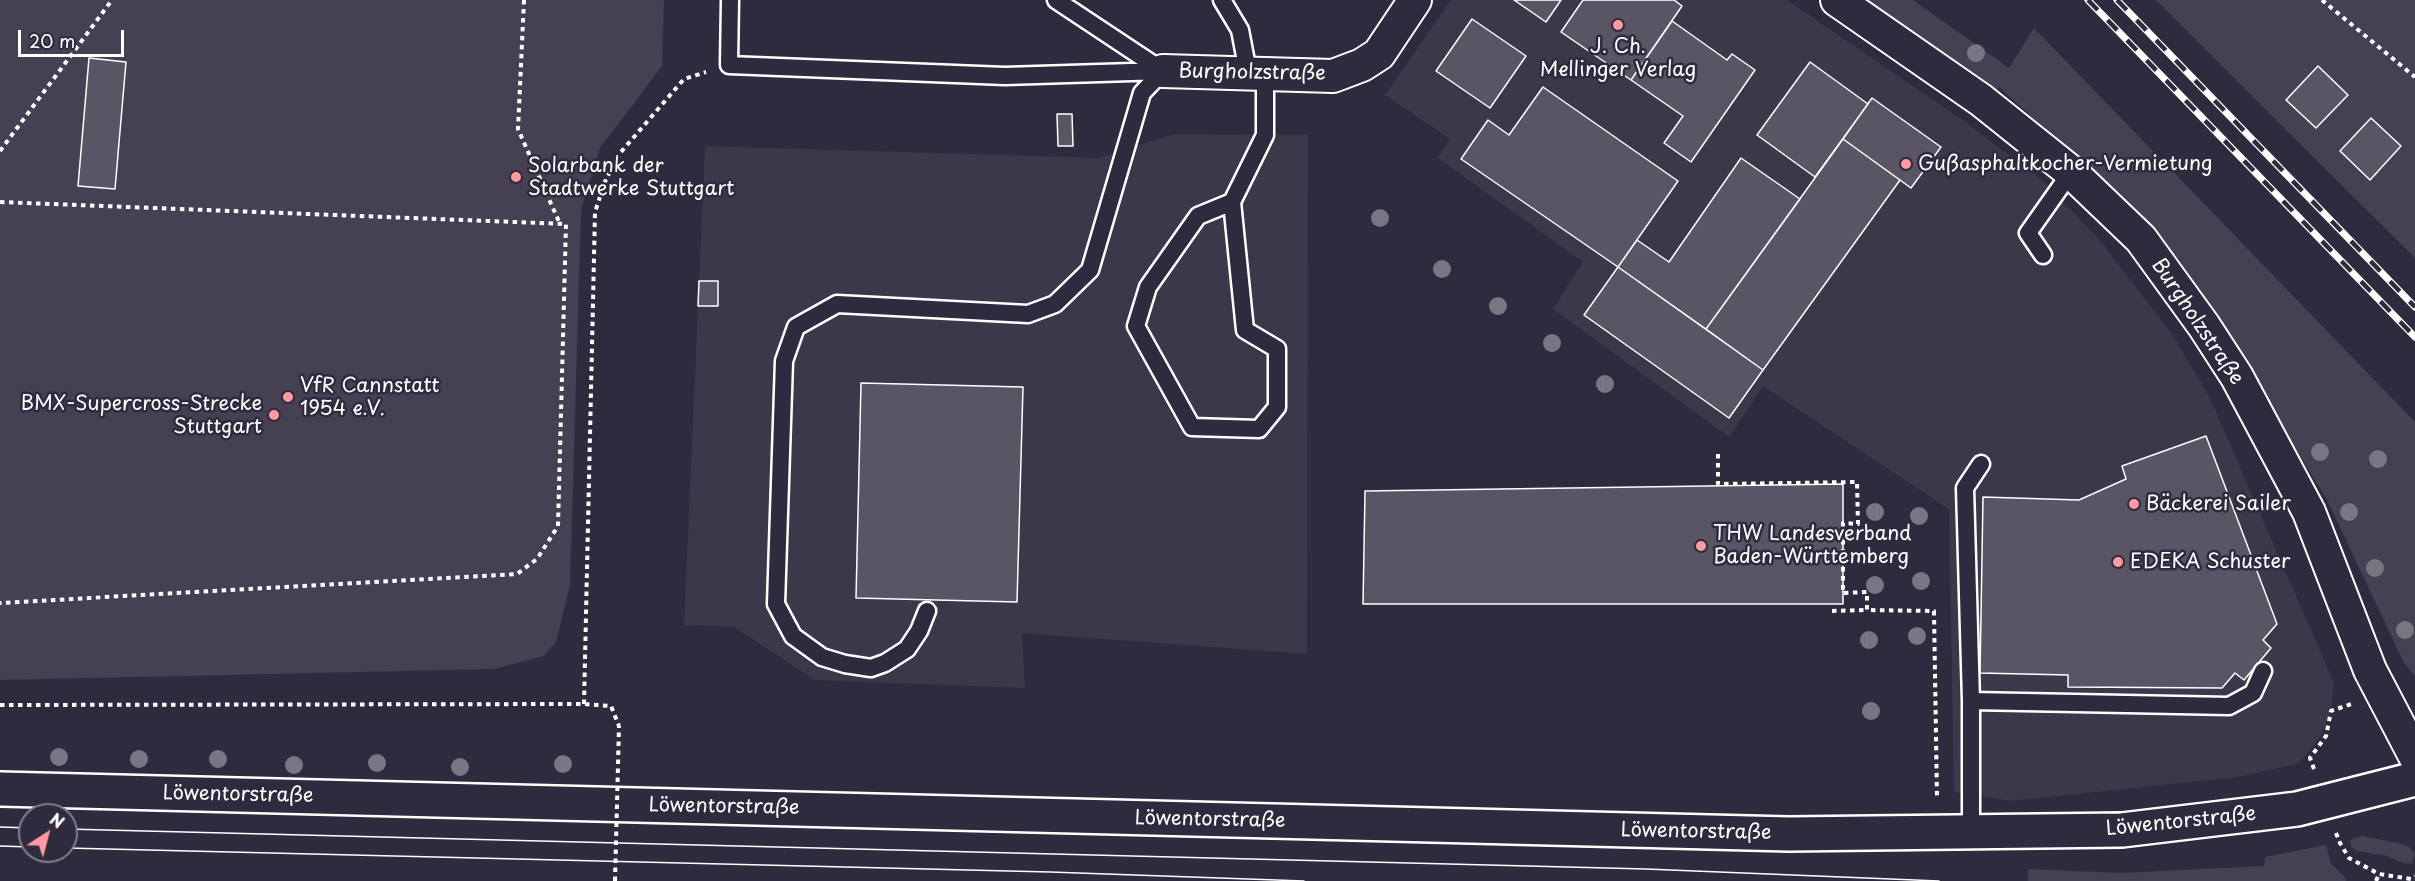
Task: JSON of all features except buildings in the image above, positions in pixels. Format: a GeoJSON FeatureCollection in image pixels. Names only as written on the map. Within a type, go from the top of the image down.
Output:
{"type":"FeatureCollection","features":[{"type":"Feature","properties":{"kind":"main road","name":"Löwentorstraße"},"geometry":{"type":"LineString","coordinates":[[0,789],[1788,834],[2122,830],[2297,809],[2415,779]]}},
{"type":"Feature","properties":{"kind":"street","name":"Burgholzstraße"},"geometry":{"type":"LineString","coordinates":[[1163,71],[1333,76],[1362,66],[1379,54],[1415,0]]}},
{"type":"Feature","properties":{"kind":"street","name":"Burgholzstraße"},"geometry":{"type":"LineString","coordinates":[[1837,0],[1981,100],[2071,172],[2141,239],[2204,326],[2237,378],[2309,512],[2370,670],[2415,756]]}},
{"type":"Feature","properties":{"kind":"lane"},"geometry":{"type":"LineString","coordinates":[[730,0],[729,65],[1005,76],[1163,71]]}},
{"type":"Feature","properties":{"kind":"lane"},"geometry":{"type":"LineString","coordinates":[[1056,0],[1163,71]]}},
{"type":"Feature","properties":{"kind":"lane"},"geometry":{"type":"LineString","coordinates":[[1222,0],[1240,30],[1256,73],[1265,135],[1232,202],[1245,330],[1277,349],[1277,407],[1259,429],[1192,427],[1136,326],[1148,287],[1198,216],[1232,202]]}},
{"type":"Feature","properties":{"kind":"lane"},"geometry":{"type":"LineString","coordinates":[[927,611],[919,631],[907,649],[885,663],[871,668],[822,657],[793,636],[776,604],[784,361],[796,327],[837,304],[1028,314],[1055,304],[1090,270],[1142,93],[1163,71]]}},
{"type":"Feature","properties":{"kind":"lane"},"geometry":{"type":"LineString","coordinates":[[2043,255],[2028,234],[2071,172]]}},
{"type":"Feature","properties":{"kind":"lane"},"geometry":{"type":"LineString","coordinates":[[1971,832],[1971,701],[1965,488],[1981,464]]}},
{"type":"Feature","properties":{"kind":"lane"},"geometry":{"type":"LineString","coordinates":[[1971,701],[2229,706],[2253,693],[2263,671]]}},
{"type":"Feature","properties":{"kind":"path"},"geometry":{"type":"LineString","coordinates":[[0,151],[112,0]]}},
{"type":"Feature","properties":{"kind":"path"},"geometry":{"type":"LineString","coordinates":[[524,0],[518,129],[560,224]]}},
{"type":"Feature","properties":{"kind":"path"},"geometry":{"type":"LineString","coordinates":[[2322,0],[2415,77]]}},
{"type":"Feature","properties":{"kind":"path"},"geometry":{"type":"LineString","coordinates":[[584,704],[595,212],[606,179],[621,152],[684,79],[729,65]]}},
{"type":"Feature","properties":{"kind":"path"},"geometry":{"type":"LineString","coordinates":[[0,202],[566,224],[558,526],[537,558],[517,574],[0,603]]}},
{"type":"Feature","properties":{"kind":"path"},"geometry":{"type":"LineString","coordinates":[[1718,454],[1718,484],[1857,482],[1858,524],[1843,523],[1843,593],[1867,592],[1867,610]]}},
{"type":"Feature","properties":{"kind":"path"},"geometry":{"type":"LineString","coordinates":[[1832,611],[1934,611],[1937,783]]}},
{"type":"Feature","properties":{"kind":"path"},"geometry":{"type":"LineString","coordinates":[[2382,693],[2331,711],[2326,736],[2310,758],[2340,843],[2349,858],[2379,874],[2413,879]]}},
{"type":"Feature","properties":{"kind":"path"},"geometry":{"type":"LineString","coordinates":[[0,705],[584,704],[611,706],[619,726],[615,881]]}},
{"type":"Feature","properties":{"kind":"path"},"geometry":{"type":"LineString","coordinates":[[2376,881],[2379,874]]}},
{"type":"Feature","properties":{"kind":"shaded area","name":"VfR Cannstatt 1954 e.V."},"geometry":{"type":"Polygon","coordinates":[[[0,0],[664,0],[662,66],[600,148],[581,210],[570,585],[556,642],[544,656],[494,669],[0,680],[0,0]]]}},
{"type":"Feature","properties":{"kind":"shaded area"},"geometry":{"type":"Polygon","coordinates":[[[1451,0],[1787,0],[1964,121],[2044,182],[2098,238],[2172,334],[2209,396],[2334,683],[2331,710],[2321,735],[2306,755],[2297,764],[2239,777],[2010,801],[1954,792],[1949,509],[1763,386],[1729,437],[1553,309],[1583,262],[1438,158],[1450,139],[1385,95],[1451,0]]]}},
{"type":"Feature","properties":{"kind":"shaded area"},"geometry":{"type":"Polygon","coordinates":[[[1864,0],[1913,0],[2009,68],[2034,28],[2415,422],[2415,676],[2404,663],[2327,500],[2199,289],[2131,207],[1999,87],[1995,91],[1864,0]]]}},
{"type":"Feature","properties":{"kind":"shaded area"},"geometry":{"type":"Polygon","coordinates":[[[2156,0],[2415,0],[2415,258],[2287,131],[2156,0]]]}},
{"type":"Feature","properties":{"kind":"shaded area"},"geometry":{"type":"Polygon","coordinates":[[[1173,134],[1308,135],[1307,654],[1022,633],[1025,688],[815,680],[734,627],[684,625],[705,146],[1100,158],[1173,134]]]}},
{"type":"Feature","properties":{"kind":"shaded area"},"geometry":{"type":"Polygon","coordinates":[[[2362,836],[2409,847],[2415,853],[2412,864],[2387,856],[2357,851],[2351,847],[2350,840],[2362,836]]]}},
{"type":"Feature","properties":{"kind":"shaded area"},"geometry":{"type":"Polygon","coordinates":[[[2326,845],[2331,864],[2345,877],[2346,881],[2028,881],[2028,869],[2120,873],[2264,866],[2265,857],[2326,845]]]}},
{"type":"Feature","properties":{"kind":"tram line"},"geometry":{"type":"LineString","coordinates":[[0,827],[18,828]]}},
{"type":"Feature","properties":{"kind":"tram line"},"geometry":{"type":"LineString","coordinates":[[78,829],[1646,869],[1939,881]]}},
{"type":"Feature","properties":{"kind":"tram line"},"geometry":{"type":"LineString","coordinates":[[0,846],[18,847]]}},
{"type":"Feature","properties":{"kind":"tram line"},"geometry":{"type":"LineString","coordinates":[[78,848],[1050,872],[1304,881]]}},
{"type":"Feature","properties":{"kind":"railway"},"geometry":{"type":"LineString","coordinates":[[2088,0],[2415,337]]}},
{"type":"Feature","properties":{"kind":"railway"},"geometry":{"type":"LineString","coordinates":[[2117,0],[2415,307]]}},
{"type":"Feature","properties":{"kind":"place","name":"J. Ch. Mellinger Verlag"},"geometry":{"type":"Point","coordinates":[1618,25]}},
{"type":"Feature","properties":{"kind":"place","name":"Gußasphaltkocher-Vermietung"},"geometry":{"type":"Point","coordinates":[1906,164]}},
{"type":"Feature","properties":{"kind":"place","name":"Solarbank der Stadtwerke Stuttgart"},"geometry":{"type":"Point","coordinates":[516,177]}},
{"type":"Feature","properties":{"kind":"place","name":"VfR Cannstatt 1954 e.V."},"geometry":{"type":"Point","coordinates":[288,397]}},
{"type":"Feature","properties":{"kind":"place","name":"BMX-Supercross-Strecke Stuttgart"},"geometry":{"type":"Point","coordinates":[274,415]}},
{"type":"Feature","properties":{"kind":"place","name":"Bäckerei Sailer"},"geometry":{"type":"Point","coordinates":[2134,504]}},
{"type":"Feature","properties":{"kind":"place","name":"THW Landesverband Baden-Württemberg"},"geometry":{"type":"Point","coordinates":[1701,546]}},
{"type":"Feature","properties":{"kind":"place","name":"EDEKA Schuster"},"geometry":{"type":"Point","coordinates":[2118,562]}}]}
